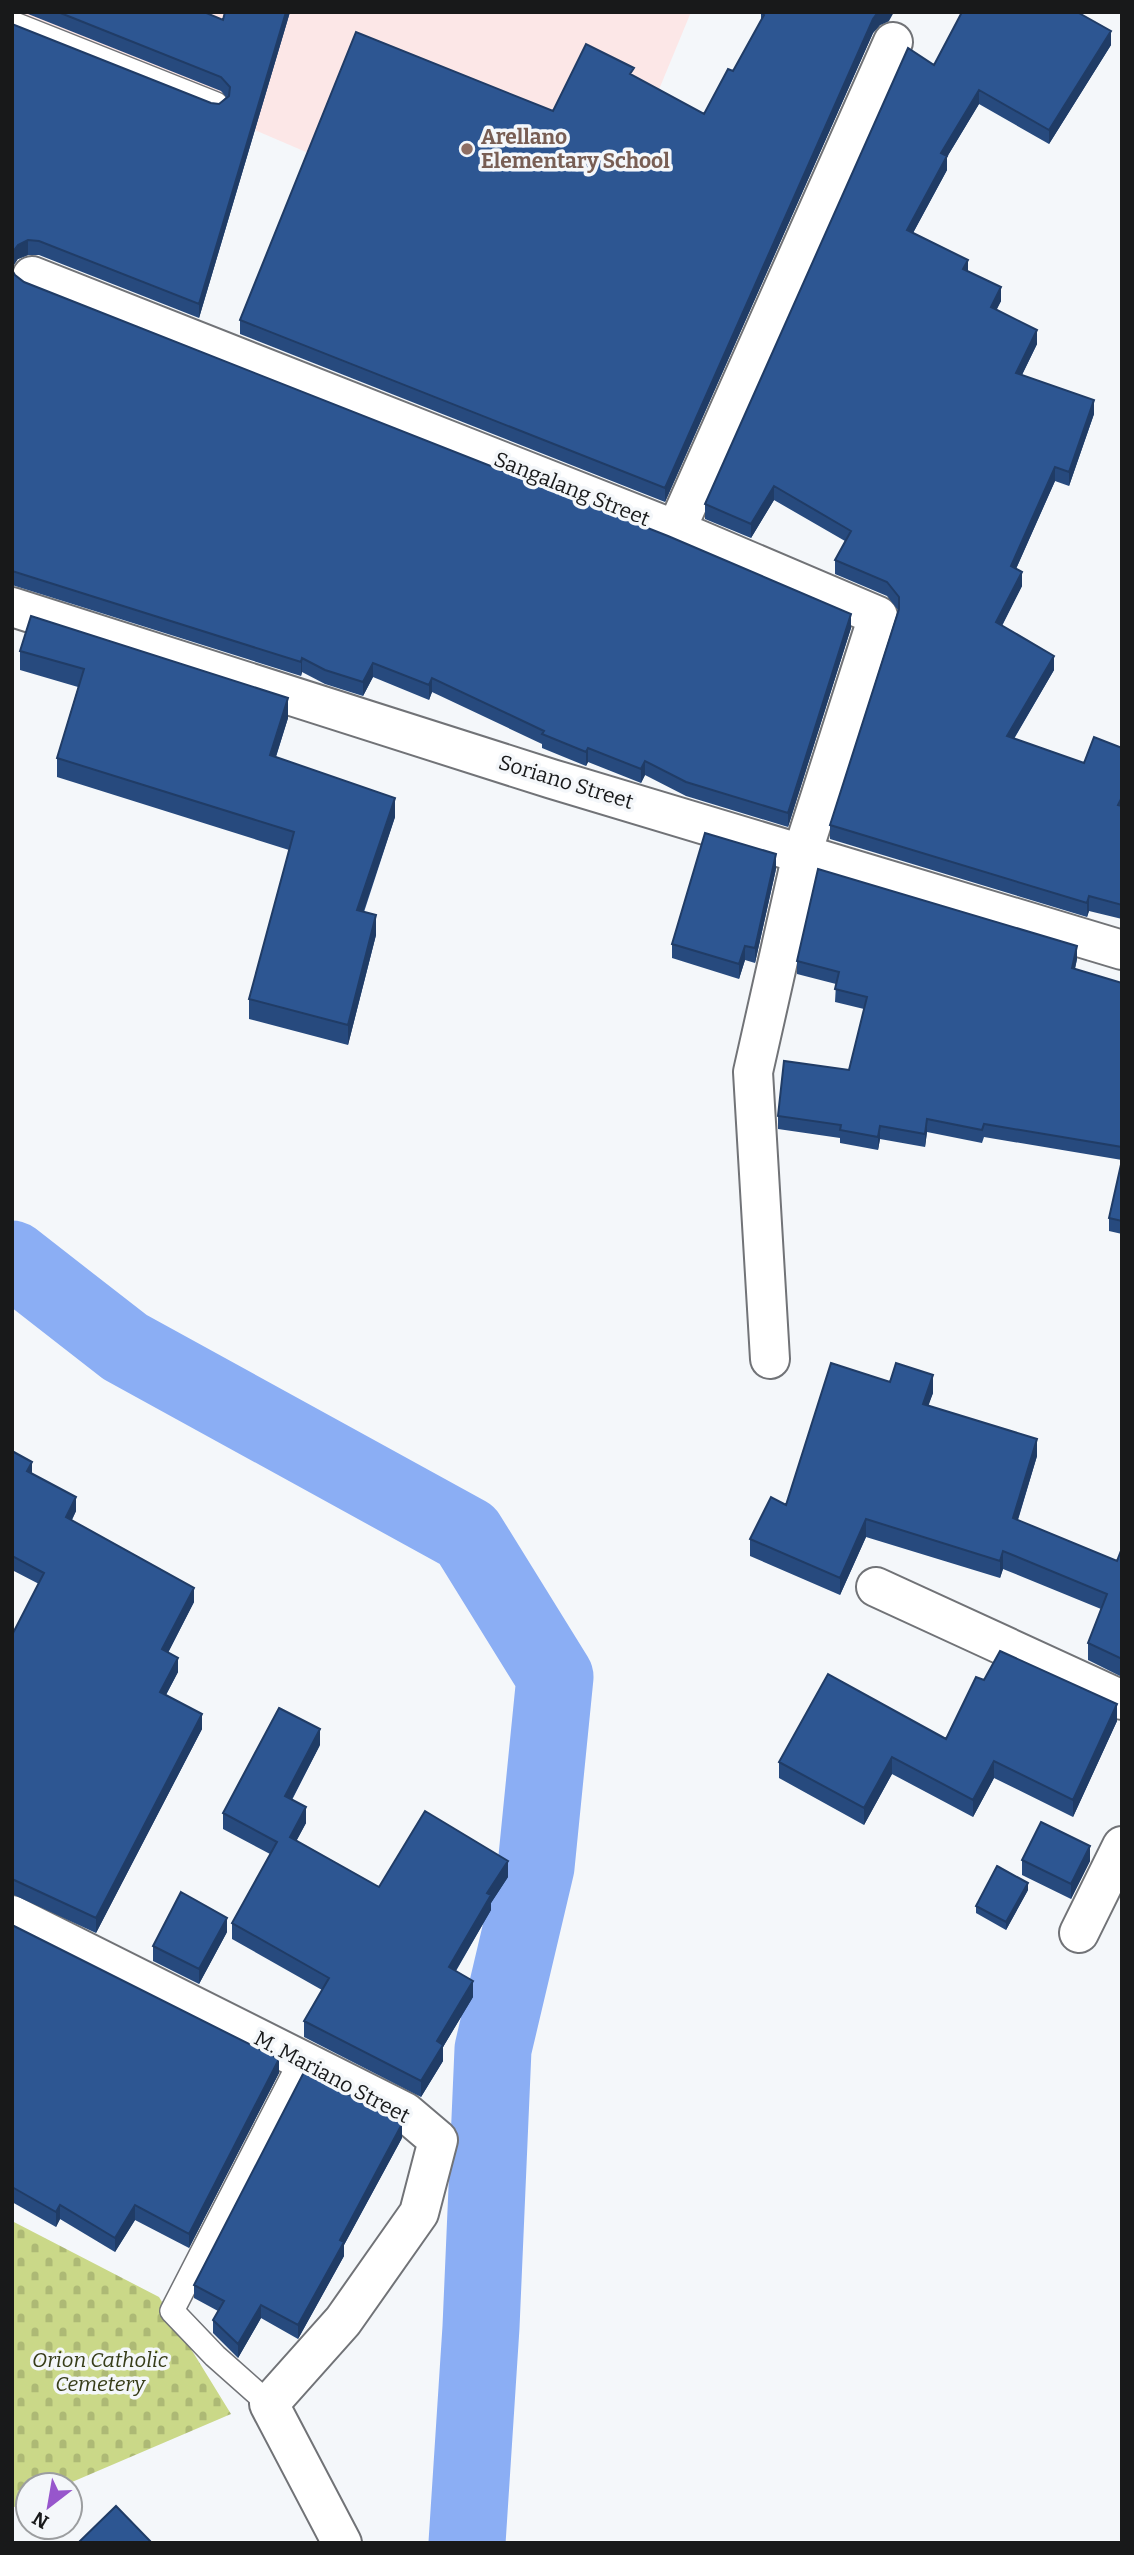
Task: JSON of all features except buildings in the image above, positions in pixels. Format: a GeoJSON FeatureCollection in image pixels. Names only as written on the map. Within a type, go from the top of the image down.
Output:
{"type":"FeatureCollection","features":[{"type":"Feature","properties":{"kind":"street"},"geometry":{"type":"LineString","coordinates":[[676,530],[893,42]]}},
{"type":"Feature","properties":{"kind":"street","name":"Sangalang Street"},"geometry":{"type":"LineString","coordinates":[[32,276],[676,530],[878,616],[802,854]]}},
{"type":"Feature","properties":{"kind":"street","name":"Soriano Street"},"geometry":{"type":"LineString","coordinates":[[12,607],[552,779],[1122,950]]}},
{"type":"Feature","properties":{"kind":"street"},"geometry":{"type":"LineString","coordinates":[[769,1359],[753,1072],[802,854]]}},
{"type":"Feature","properties":{"kind":"street"},"geometry":{"type":"LineString","coordinates":[[876,1587],[1122,1700]]}},
{"type":"Feature","properties":{"kind":"street"},"geometry":{"type":"LineString","coordinates":[[1079,1933],[1122,1846]]}},
{"type":"Feature","properties":{"kind":"street","name":"M. Mariano Street"},"geometry":{"type":"LineString","coordinates":[[12,1914],[405,2112],[438,2140],[418,2213],[343,2321],[269,2404]]}},
{"type":"Feature","properties":{"kind":"street"},"geometry":{"type":"LineString","coordinates":[[269,2404],[337,2540]]}},
{"type":"Feature","properties":{"kind":"lane"},"geometry":{"type":"LineString","coordinates":[[12,23],[216,104]]}},
{"type":"Feature","properties":{"kind":"lane"},"geometry":{"type":"LineString","coordinates":[[269,2404],[215,2356],[172,2311],[301,2060]]}},
{"type":"Feature","properties":{"kind":"shaded area","name":"Arellano Elementary School"},"geometry":{"type":"Polygon","coordinates":[[[12,12],[691,12],[584,271],[12,26],[12,12]]]}},
{"type":"Feature","properties":{"kind":"green space","name":"Orion Catholic Cemetery"},"geometry":{"type":"Polygon","coordinates":[[[12,2221],[159,2297],[231,2414],[84,2477],[84,2471],[14,2471],[12,2508],[12,2221]]]}},
{"type":"Feature","properties":{"kind":"waterway"},"geometry":{"type":"LineString","coordinates":[[12,1259],[125,1347],[467,1535],[555,1677],[536,1867],[493,2049],[481,2327],[467,2543]]}},
{"type":"Feature","properties":{"kind":"place","name":"Arellano Elementary School"},"geometry":{"type":"Point","coordinates":[467,149]}}]}
